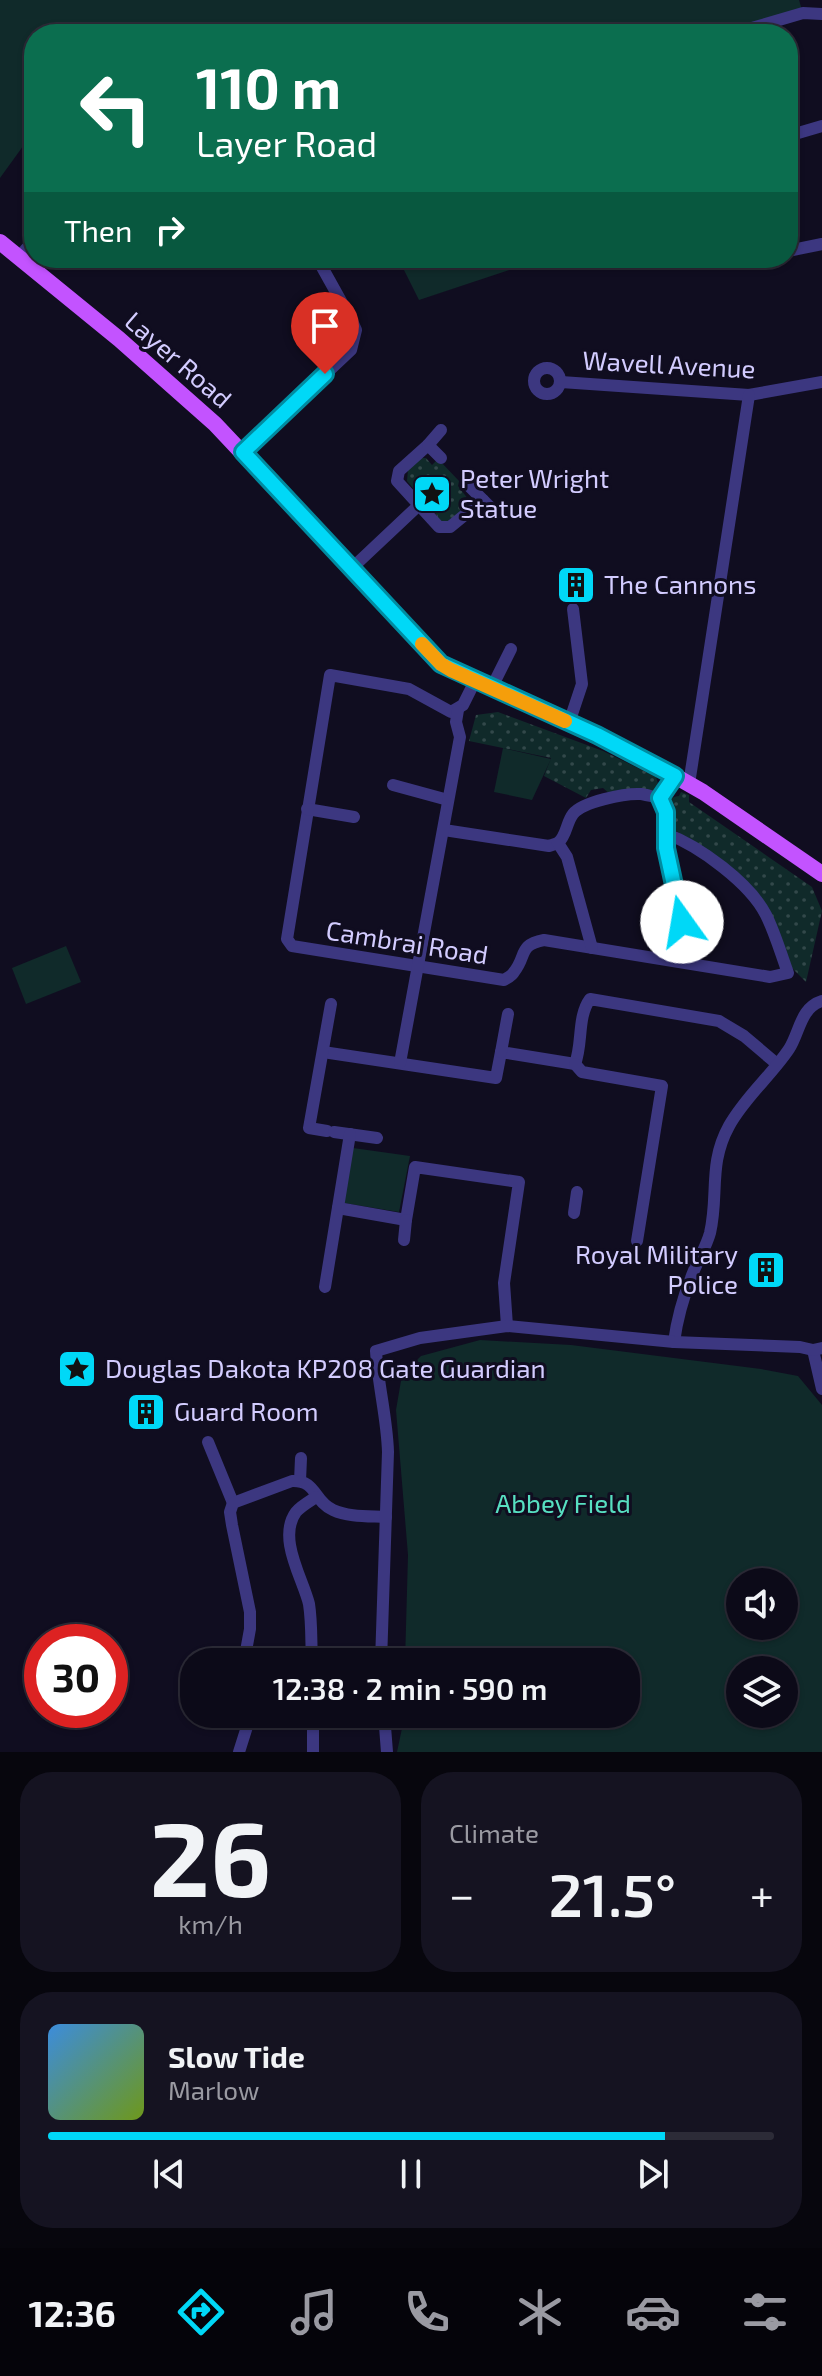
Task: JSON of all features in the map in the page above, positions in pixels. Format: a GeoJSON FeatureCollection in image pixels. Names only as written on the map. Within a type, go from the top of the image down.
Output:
{"type":"FeatureCollection","features":[{"type":"Feature","properties":{"kind":"main road","name":"Layer Road"},"geometry":{"type":"LineString","coordinates":[[0,242],[24,261]]}},
{"type":"Feature","properties":{"kind":"main road","name":"Layer Road"},"geometry":{"type":"LineString","coordinates":[[32,268],[188,398],[243,452],[441,664],[682,780],[822,874]]}},
{"type":"Feature","properties":{"kind":"street"},"geometry":{"type":"LineString","coordinates":[[765,24],[803,13],[822,14]]}},
{"type":"Feature","properties":{"kind":"street"},"geometry":{"type":"LineString","coordinates":[[798,133],[822,126]]}},
{"type":"Feature","properties":{"kind":"street"},"geometry":{"type":"LineString","coordinates":[[798,249],[822,244]]}},
{"type":"Feature","properties":{"kind":"street"},"geometry":{"type":"LineString","coordinates":[[19,257],[24,251]]}},
{"type":"Feature","properties":{"kind":"street"},"geometry":{"type":"LineString","coordinates":[[243,452],[351,350],[356,330],[323,268]]}},
{"type":"Feature","properties":{"kind":"street","name":"Wavell Avenue"},"geometry":{"type":"LineString","coordinates":[[561,382],[749,395],[822,382]]}},
{"type":"Feature","properties":{"kind":"street"},"geometry":{"type":"LineString","coordinates":[[660,798],[682,780],[749,395]]}},
{"type":"Feature","properties":{"kind":"street"},"geometry":{"type":"LineString","coordinates":[[441,430],[399,471],[397,481],[439,527],[450,527],[483,500]]}},
{"type":"Feature","properties":{"kind":"street"},"geometry":{"type":"LineString","coordinates":[[428,445],[441,458]]}},
{"type":"Feature","properties":{"kind":"street"},"geometry":{"type":"LineString","coordinates":[[470,487],[496,513]]}},
{"type":"Feature","properties":{"kind":"street"},"geometry":{"type":"LineString","coordinates":[[351,569],[418,506]]}},
{"type":"Feature","properties":{"kind":"street"},"geometry":{"type":"LineString","coordinates":[[569,723],[582,684],[573,609]]}},
{"type":"Feature","properties":{"kind":"street"},"geometry":{"type":"LineString","coordinates":[[492,687],[511,649]]}},
{"type":"Feature","properties":{"kind":"street"},"geometry":{"type":"LineString","coordinates":[[354,817],[307,809],[330,675],[409,689],[457,716]]}},
{"type":"Feature","properties":{"kind":"street"},"geometry":{"type":"LineString","coordinates":[[400,1063],[460,737],[457,716],[475,681]]}},
{"type":"Feature","properties":{"kind":"street"},"geometry":{"type":"LineString","coordinates":[[393,785],[448,800]]}},
{"type":"Feature","properties":{"kind":"street"},"geometry":{"type":"LineString","coordinates":[[444,830],[549,846],[564,837],[570,817],[584,805],[639,794],[660,798]]}},
{"type":"Feature","properties":{"kind":"street"},"geometry":{"type":"LineString","coordinates":[[660,798],[666,812],[666,848],[685,932]]}},
{"type":"Feature","properties":{"kind":"street","name":"Cambrai Road"},"geometry":{"type":"LineString","coordinates":[[307,809],[287,939],[292,946],[504,980],[514,972],[531,942],[544,940],[770,977],[788,973],[766,915],[748,891],[691,845],[667,834]]}},
{"type":"Feature","properties":{"kind":"street"},"geometry":{"type":"LineString","coordinates":[[558,843],[567,857],[592,948]]}},
{"type":"Feature","properties":{"kind":"street"},"geometry":{"type":"LineString","coordinates":[[575,1064],[580,1052],[584,1007],[590,999],[719,1021],[744,1036],[777,1064]]}},
{"type":"Feature","properties":{"kind":"street"},"geometry":{"type":"LineString","coordinates":[[674,1342],[677,1321],[691,1278],[709,1236],[713,1214],[713,1178],[720,1147],[738,1111],[791,1046],[803,1017],[814,1004],[822,1001]]}},
{"type":"Feature","properties":{"kind":"street"},"geometry":{"type":"LineString","coordinates":[[331,1004],[309,1128],[377,1138]]}},
{"type":"Feature","properties":{"kind":"street"},"geometry":{"type":"LineString","coordinates":[[323,1052],[496,1078],[508,1014]]}},
{"type":"Feature","properties":{"kind":"street"},"geometry":{"type":"LineString","coordinates":[[501,1052],[575,1064],[582,1072],[662,1086],[637,1241]]}},
{"type":"Feature","properties":{"kind":"street"},"geometry":{"type":"LineString","coordinates":[[325,1287],[350,1134]]}},
{"type":"Feature","properties":{"kind":"street"},"geometry":{"type":"LineString","coordinates":[[404,1240],[415,1167],[519,1182],[504,1283],[507,1326]]}},
{"type":"Feature","properties":{"kind":"street"},"geometry":{"type":"LineString","coordinates":[[574,1213],[577,1192]]}},
{"type":"Feature","properties":{"kind":"street"},"geometry":{"type":"LineString","coordinates":[[338,1208],[406,1220]]}},
{"type":"Feature","properties":{"kind":"street"},"geometry":{"type":"LineString","coordinates":[[381,1648],[388,1452],[387,1423],[376,1351],[420,1338],[507,1326],[674,1342],[800,1347],[817,1349],[822,1389]]}},
{"type":"Feature","properties":{"kind":"street"},"geometry":{"type":"LineString","coordinates":[[208,1442],[218,1481],[233,1503]]}},
{"type":"Feature","properties":{"kind":"street"},"geometry":{"type":"LineString","coordinates":[[300,1481],[301,1458]]}},
{"type":"Feature","properties":{"kind":"street"},"geometry":{"type":"LineString","coordinates":[[233,1503],[292,1481],[300,1481],[308,1483],[326,1507],[338,1513],[386,1517]]}},
{"type":"Feature","properties":{"kind":"street"},"geometry":{"type":"LineString","coordinates":[[311,1648],[309,1604],[294,1566],[291,1524],[299,1509],[316,1497]]}},
{"type":"Feature","properties":{"kind":"street"},"geometry":{"type":"LineString","coordinates":[[233,1503],[230,1512],[232,1525],[250,1612],[247,1648]]}},
{"type":"Feature","properties":{"kind":"street"},"geometry":{"type":"LineString","coordinates":[[239,1752],[247,1728]]}},
{"type":"Feature","properties":{"kind":"street"},"geometry":{"type":"LineString","coordinates":[[313,1728],[313,1752]]}},
{"type":"Feature","properties":{"kind":"street"},"geometry":{"type":"LineString","coordinates":[[385,1728],[387,1752]]}},
{"type":"Feature","properties":{"kind":"green space"},"geometry":{"type":"Polygon","coordinates":[[[0,0],[799,0],[802,10],[753,24],[24,24],[24,145],[0,178],[0,0]]]}},
{"type":"Feature","properties":{"kind":"green space"},"geometry":{"type":"Polygon","coordinates":[[[403,268],[515,268],[419,300],[403,268]]]}},
{"type":"Feature","properties":{"kind":"green space"},"geometry":{"type":"Polygon","coordinates":[[[421,458],[426,458],[432,465],[438,459],[459,481],[458,486],[468,499],[468,506],[447,523],[436,519],[437,515],[423,504],[435,499],[435,489],[428,490],[421,502],[407,481],[408,470],[421,458]]]}},
{"type":"Feature","properties":{"kind":"green space"},"geometry":{"type":"Polygon","coordinates":[[[498,712],[603,751],[656,777],[659,787],[656,792],[610,794],[603,788],[591,790],[586,798],[544,776],[551,758],[469,741],[476,715],[498,712]]]}},
{"type":"Feature","properties":{"kind":"green space"},"geometry":{"type":"Polygon","coordinates":[[[503,748],[551,759],[532,800],[494,792],[503,748]]]}},
{"type":"Feature","properties":{"kind":"green space"},"geometry":{"type":"Polygon","coordinates":[[[681,792],[689,795],[689,802],[812,887],[822,911],[806,982],[789,965],[767,907],[695,843],[673,829],[668,804],[681,792]]]}},
{"type":"Feature","properties":{"kind":"green space"},"geometry":{"type":"Polygon","coordinates":[[[66,946],[81,982],[26,1004],[12,968],[66,946]]]}},
{"type":"Feature","properties":{"kind":"green space"},"geometry":{"type":"Polygon","coordinates":[[[353,1148],[410,1156],[399,1212],[344,1203],[353,1148]]]}},
{"type":"Feature","properties":{"kind":"green space","name":"Abbey Field"},"geometry":{"type":"Polygon","coordinates":[[[480,1340],[571,1345],[798,1376],[822,1405],[822,1752],[397,1752],[402,1728],[640,1728],[640,1648],[405,1648],[408,1555],[396,1410],[402,1375],[421,1356],[480,1340]]]}},
{"type":"Feature","properties":{"kind":"slow traffic"},"geometry":{"type":"LineString","coordinates":[[422,644],[451,670],[565,721]]}},
{"type":"Feature","properties":{"kind":"place","name":"Peter Wright Statue"},"geometry":{"type":"Point","coordinates":[432,494]}},
{"type":"Feature","properties":{"kind":"place","name":"The Cannons"},"geometry":{"type":"Point","coordinates":[576,585]}},
{"type":"Feature","properties":{"kind":"place","name":"Royal Military Police"},"geometry":{"type":"Point","coordinates":[766,1270]}},
{"type":"Feature","properties":{"kind":"place","name":"Douglas Dakota KP208 Gate Guardian"},"geometry":{"type":"Point","coordinates":[77,1369]}},
{"type":"Feature","properties":{"kind":"place","name":"Guard Room"},"geometry":{"type":"Point","coordinates":[146,1412]}},
{"type":"Feature","properties":{"kind":"route"},"geometry":{"type":"LineString","coordinates":[[325,374],[243,452],[441,664],[597,735],[675,776],[660,798],[668,823],[666,848],[682,922]]}}]}
